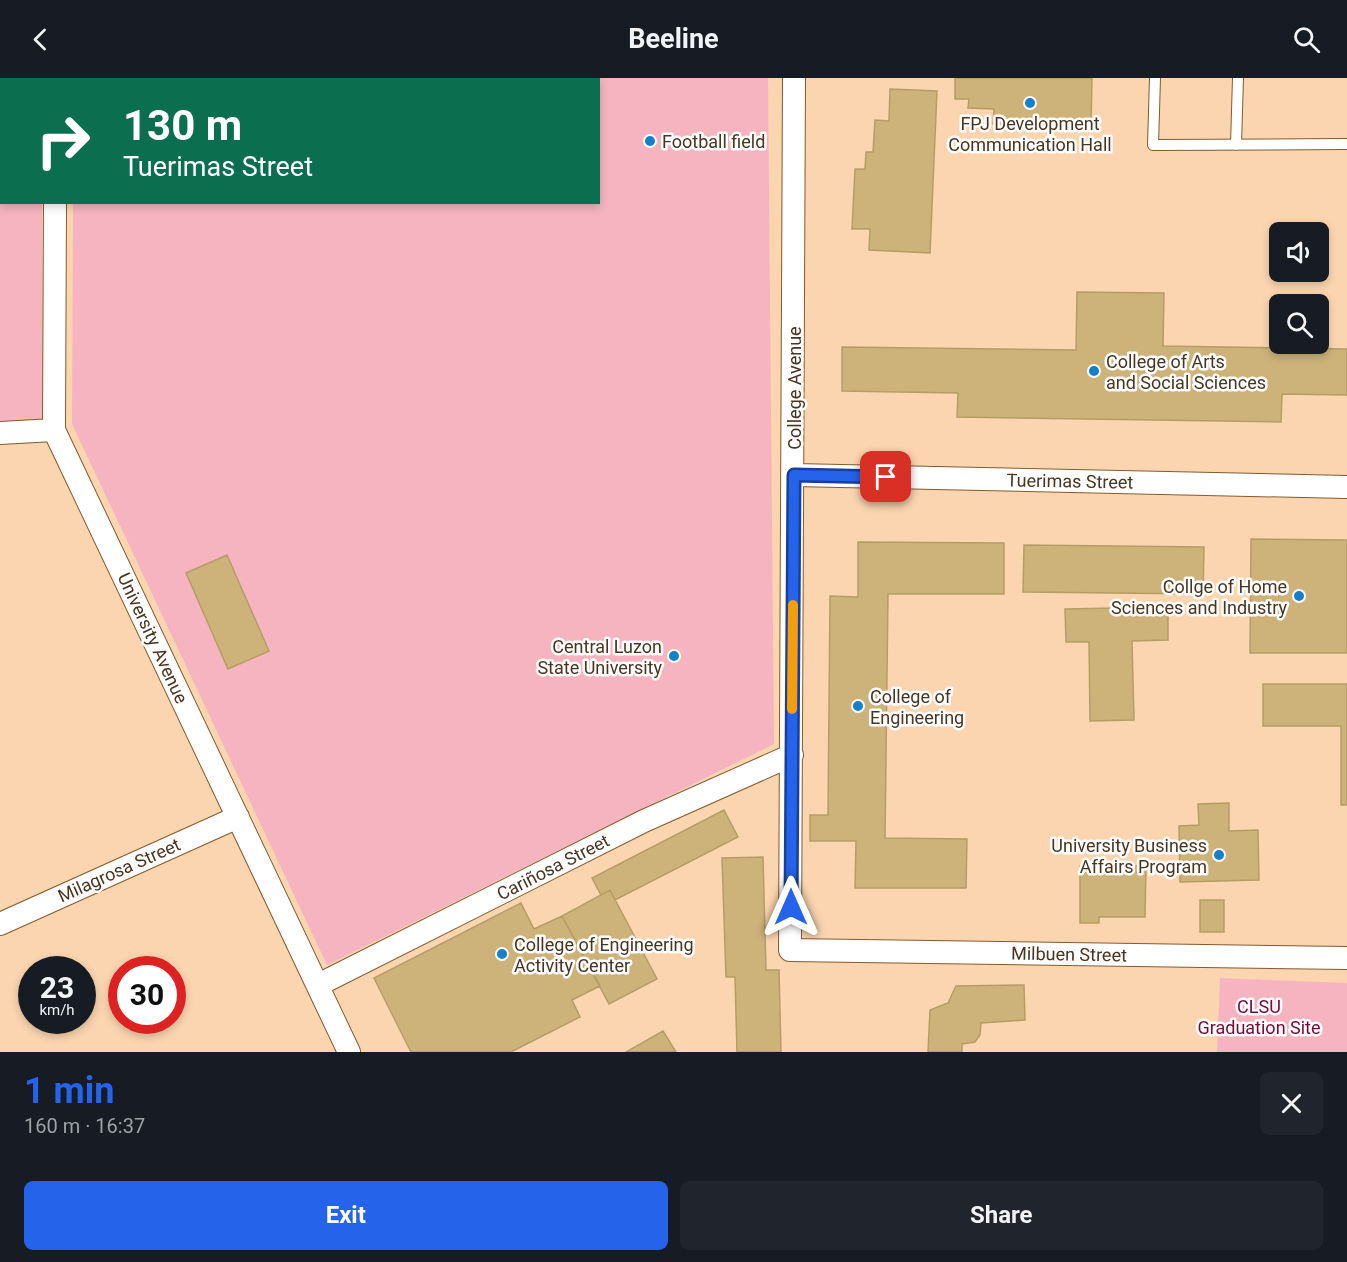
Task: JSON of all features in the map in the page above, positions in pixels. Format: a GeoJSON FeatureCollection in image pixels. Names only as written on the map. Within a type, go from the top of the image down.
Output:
{"type":"FeatureCollection","features":[{"type":"Feature","properties":{"kind":"street","name":"College Avenue"},"geometry":{"type":"LineString","coordinates":[[790,950],[794,475],[794,78]]}},
{"type":"Feature","properties":{"kind":"street","name":"University Avenue"},"geometry":{"type":"LineString","coordinates":[[55,204],[54,430],[349,1052]]}},
{"type":"Feature","properties":{"kind":"street"},"geometry":{"type":"LineString","coordinates":[[0,434],[54,430]]}},
{"type":"Feature","properties":{"kind":"street","name":"Tuerimas Street"},"geometry":{"type":"LineString","coordinates":[[794,475],[1347,487]]}},
{"type":"Feature","properties":{"kind":"street","name":"Cariñosa Street"},"geometry":{"type":"LineString","coordinates":[[318,985],[644,821],[792,755]]}},
{"type":"Feature","properties":{"kind":"street","name":"Milagrosa Street"},"geometry":{"type":"LineString","coordinates":[[0,924],[238,817]]}},
{"type":"Feature","properties":{"kind":"street","name":"Milbuen Street"},"geometry":{"type":"LineString","coordinates":[[790,950],[1347,958]]}},
{"type":"Feature","properties":{"kind":"lane"},"geometry":{"type":"LineString","coordinates":[[1155,78],[1153,145],[1347,144]]}},
{"type":"Feature","properties":{"kind":"lane"},"geometry":{"type":"LineString","coordinates":[[1236,145],[1238,78]]}},
{"type":"Feature","properties":{"kind":"green space"},"geometry":{"type":"Polygon","coordinates":[[[600,78],[768,78],[774,744],[327,965],[72,424],[73,204],[600,204],[600,78]]]}},
{"type":"Feature","properties":{"kind":"green space"},"geometry":{"type":"Polygon","coordinates":[[[0,204],[42,204],[43,420],[0,423],[0,204]]]}},
{"type":"Feature","properties":{"kind":"green space","name":"CLSU Graduation Site"},"geometry":{"type":"Polygon","coordinates":[[[1220,978],[1347,983],[1347,1052],[1217,1052],[1220,978]]]}},
{"type":"Feature","properties":{"kind":"building","name":"FPJ Development Communication Hall"},"geometry":{"type":"Polygon","coordinates":[[[955,78],[1092,78],[1091,125],[993,124],[994,109],[968,108],[969,99],[955,99],[955,78]]]}},
{"type":"Feature","properties":{"kind":"building"},"geometry":{"type":"Polygon","coordinates":[[[890,89],[937,91],[930,253],[869,250],[870,229],[852,229],[855,169],[865,169],[866,152],[873,152],[875,120],[889,121],[890,89]]]}},
{"type":"Feature","properties":{"kind":"building","name":"College of Arts and Social Sciences"},"geometry":{"type":"Polygon","coordinates":[[[1077,292],[1164,293],[1163,346],[1269,348],[1269,354],[1329,354],[1329,349],[1347,349],[1347,395],[1282,394],[1281,422],[957,417],[958,393],[842,391],[842,347],[1076,350],[1077,292]]]}},
{"type":"Feature","properties":{"kind":"building","name":"Collge of Home Sciences and Industry"},"geometry":{"type":"Polygon","coordinates":[[[1251,539],[1347,540],[1347,653],[1250,653],[1251,539]]]}},
{"type":"Feature","properties":{"kind":"building","name":"College of Engineering"},"geometry":{"type":"Polygon","coordinates":[[[858,542],[1004,543],[1004,594],[888,594],[885,838],[967,839],[966,888],[855,888],[856,841],[810,841],[810,815],[828,815],[830,596],[858,597],[858,542]]]}},
{"type":"Feature","properties":{"kind":"building"},"geometry":{"type":"Polygon","coordinates":[[[1024,545],[1204,547],[1203,594],[1023,592],[1024,545]]]}},
{"type":"Feature","properties":{"kind":"building"},"geometry":{"type":"Polygon","coordinates":[[[227,555],[269,651],[228,669],[186,573],[227,555]]]}},
{"type":"Feature","properties":{"kind":"building"},"geometry":{"type":"Polygon","coordinates":[[[1168,607],[1168,640],[1132,641],[1134,720],[1090,721],[1089,642],[1066,642],[1065,609],[1168,607]]]}},
{"type":"Feature","properties":{"kind":"building"},"geometry":{"type":"Polygon","coordinates":[[[1263,684],[1347,684],[1347,805],[1341,805],[1341,726],[1263,726],[1263,684]]]}},
{"type":"Feature","properties":{"kind":"building","name":"University Business Affairs Program"},"geometry":{"type":"Polygon","coordinates":[[[1229,803],[1229,831],[1258,830],[1259,880],[1180,882],[1179,826],[1199,825],[1198,804],[1229,803]]]}},
{"type":"Feature","properties":{"kind":"building"},"geometry":{"type":"Polygon","coordinates":[[[724,810],[738,837],[615,900],[610,890],[601,895],[592,878],[724,810]]]}},
{"type":"Feature","properties":{"kind":"building"},"geometry":{"type":"Polygon","coordinates":[[[763,857],[766,970],[779,970],[781,1052],[737,1052],[735,977],[726,977],[722,858],[763,857]]]}},
{"type":"Feature","properties":{"kind":"building"},"geometry":{"type":"Polygon","coordinates":[[[1080,866],[1146,866],[1145,917],[1099,917],[1099,923],[1080,923],[1080,866]]]}},
{"type":"Feature","properties":{"kind":"building"},"geometry":{"type":"Polygon","coordinates":[[[610,890],[657,979],[609,1004],[562,916],[610,890]]]}},
{"type":"Feature","properties":{"kind":"building"},"geometry":{"type":"Polygon","coordinates":[[[1200,900],[1224,900],[1224,932],[1200,932],[1200,900]]]}},
{"type":"Feature","properties":{"kind":"building","name":"College of Engineering Activity Center"},"geometry":{"type":"Polygon","coordinates":[[[521,903],[534,929],[562,916],[600,986],[572,1000],[580,1017],[511,1052],[411,1052],[374,978],[521,903]]]}},
{"type":"Feature","properties":{"kind":"building"},"geometry":{"type":"Polygon","coordinates":[[[1024,985],[1025,1020],[981,1023],[980,1035],[975,1042],[962,1044],[962,1052],[928,1052],[930,1010],[948,1003],[956,986],[1024,985]]]}},
{"type":"Feature","properties":{"kind":"building"},"geometry":{"type":"Polygon","coordinates":[[[663,1031],[676,1052],[626,1052],[663,1031]]]}},
{"type":"Feature","properties":{"kind":"slow traffic"},"geometry":{"type":"LineString","coordinates":[[792,709],[793,605]]}},
{"type":"Feature","properties":{"kind":"place","name":"FPJ Development Communication Hall"},"geometry":{"type":"Point","coordinates":[1030,103]}},
{"type":"Feature","properties":{"kind":"place","name":"Football field"},"geometry":{"type":"Point","coordinates":[650,141]}},
{"type":"Feature","properties":{"kind":"place","name":"College of Arts and Social Sciences"},"geometry":{"type":"Point","coordinates":[1094,371]}},
{"type":"Feature","properties":{"kind":"place","name":"Collge of Home Sciences and Industry"},"geometry":{"type":"Point","coordinates":[1299,596]}},
{"type":"Feature","properties":{"kind":"place","name":"Central Luzon State University"},"geometry":{"type":"Point","coordinates":[674,656]}},
{"type":"Feature","properties":{"kind":"place","name":"College of Engineering"},"geometry":{"type":"Point","coordinates":[858,706]}},
{"type":"Feature","properties":{"kind":"place","name":"University Business Affairs Program"},"geometry":{"type":"Point","coordinates":[1219,855]}},
{"type":"Feature","properties":{"kind":"place","name":"College of Engineering Activity Center"},"geometry":{"type":"Point","coordinates":[502,954]}},
{"type":"Feature","properties":{"kind":"route"},"geometry":{"type":"LineString","coordinates":[[791,907],[794,475],[886,477]]}}]}
